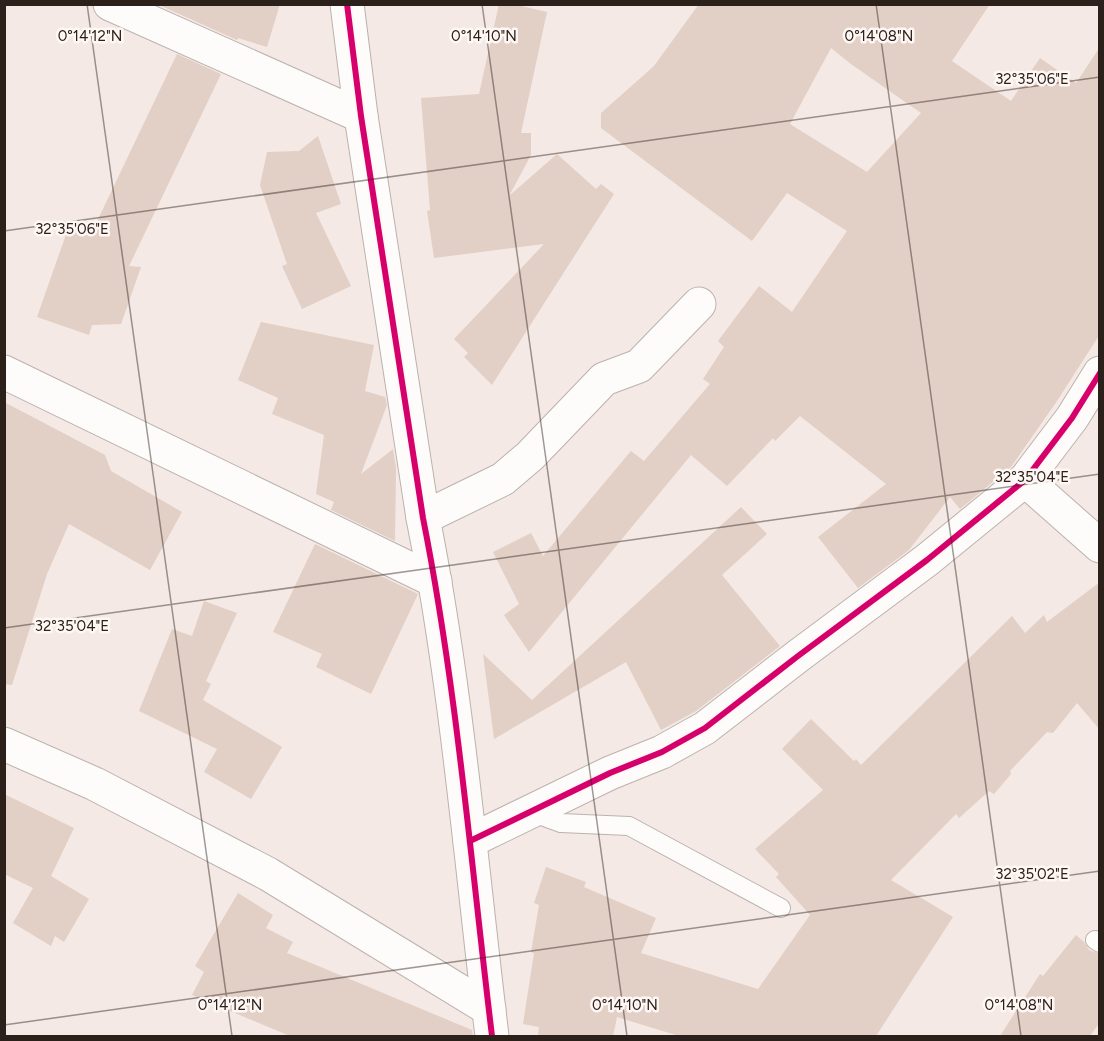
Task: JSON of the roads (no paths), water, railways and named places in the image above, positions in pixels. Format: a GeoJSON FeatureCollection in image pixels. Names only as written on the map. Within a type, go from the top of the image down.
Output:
{"type":"FeatureCollection","features":[{"type":"Feature","properties":{"kind":"street"},"geometry":{"type":"LineString","coordinates":[[110,4],[361,116]]}},
{"type":"Feature","properties":{"kind":"street"},"geometry":{"type":"LineString","coordinates":[[347,4],[361,116],[423,518],[435,580],[470,841],[491,1023]]}},
{"type":"Feature","properties":{"kind":"street"},"geometry":{"type":"LineString","coordinates":[[423,518],[502,479],[530,456],[603,379],[639,366],[699,304]]}},
{"type":"Feature","properties":{"kind":"street"},"geometry":{"type":"LineString","coordinates":[[4,372],[435,580]]}},
{"type":"Feature","properties":{"kind":"street"},"geometry":{"type":"LineString","coordinates":[[470,841],[610,773],[662,752],[705,728],[927,560],[1025,480],[1072,418],[1100,373]]}},
{"type":"Feature","properties":{"kind":"street"},"geometry":{"type":"LineString","coordinates":[[1025,480],[1100,546]]}},
{"type":"Feature","properties":{"kind":"street"},"geometry":{"type":"LineString","coordinates":[[4,744],[94,784],[268,873],[491,1023]]}},
{"type":"Feature","properties":{"kind":"lane"},"geometry":{"type":"LineString","coordinates":[[531,812],[561,823],[629,826],[781,908]]}}]}
